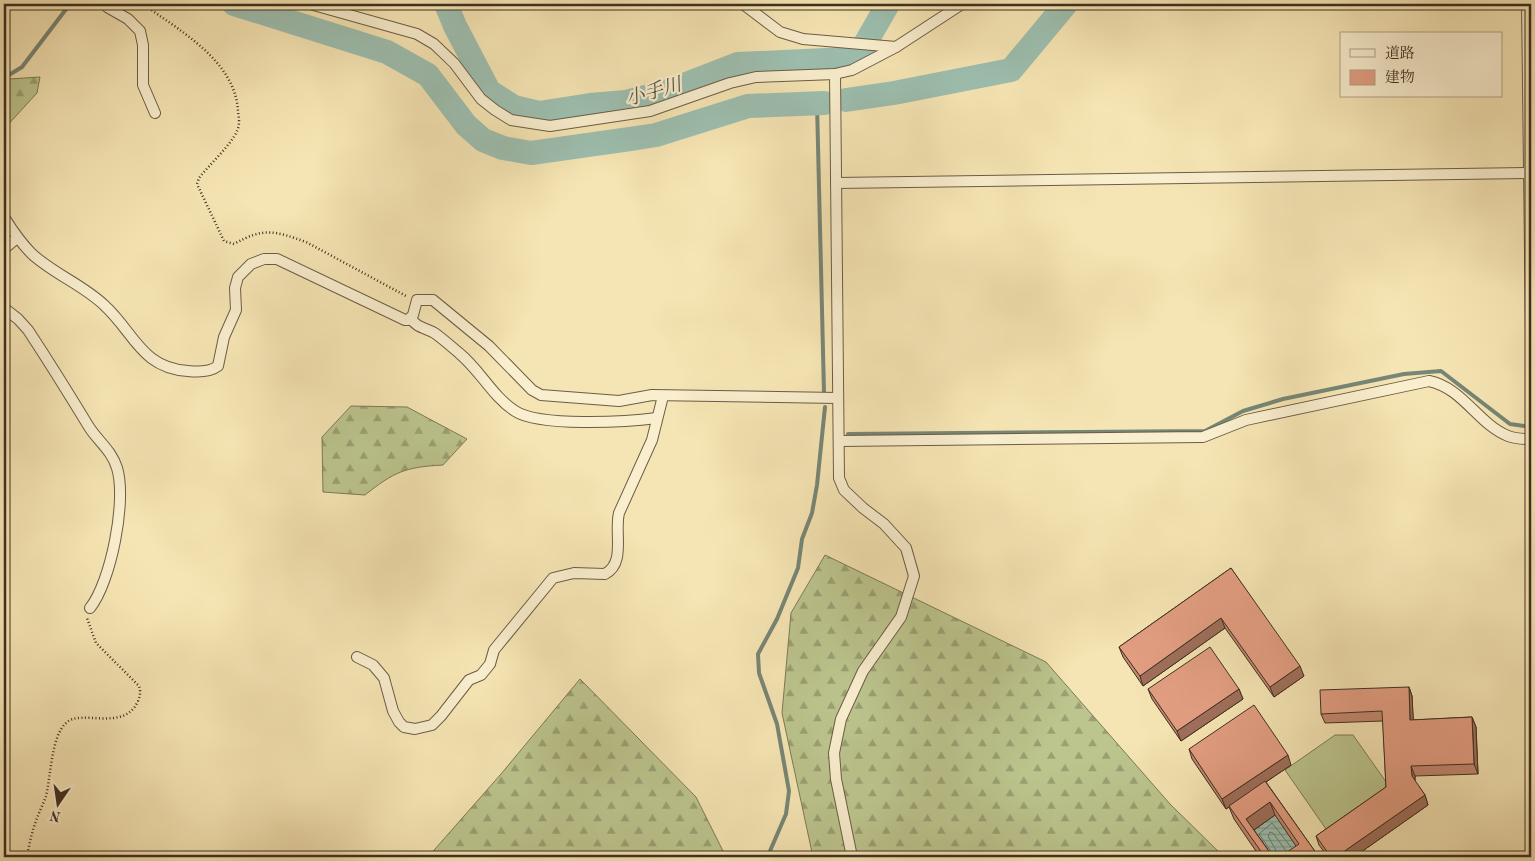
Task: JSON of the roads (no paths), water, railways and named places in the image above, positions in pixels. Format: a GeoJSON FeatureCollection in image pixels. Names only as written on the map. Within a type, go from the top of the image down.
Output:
{"type":"FeatureCollection","features":[{"type":"Feature","properties":{"kind":"street"},"geometry":{"type":"LineString","coordinates":[[105,4],[135,24],[140,31],[143,45],[143,85],[155,113]]}},
{"type":"Feature","properties":{"kind":"street"},"geometry":{"type":"LineString","coordinates":[[310,4],[417,34],[434,44],[447,56],[481,99],[494,110],[511,120],[550,126],[650,111],[730,83],[756,77],[835,74],[873,61],[962,4]]}},
{"type":"Feature","properties":{"kind":"street"},"geometry":{"type":"LineString","coordinates":[[743,4],[780,32],[803,39],[896,48]]}},
{"type":"Feature","properties":{"kind":"street"},"geometry":{"type":"LineString","coordinates":[[1527,4],[1531,332]]}},
{"type":"Feature","properties":{"kind":"street"},"geometry":{"type":"LineString","coordinates":[[835,74],[839,478],[844,490],[884,524],[906,548],[914,576],[901,617],[863,671],[841,719],[834,753],[836,779],[852,857]]}},
{"type":"Feature","properties":{"kind":"street"},"geometry":{"type":"LineString","coordinates":[[836,183],[1530,173]]}},
{"type":"Feature","properties":{"kind":"street"},"geometry":{"type":"LineString","coordinates":[[4,217],[17,238],[39,259],[104,304],[120,321],[146,355],[157,363],[183,371],[213,369],[218,366],[224,337],[236,310],[235,288],[238,277],[251,264],[264,259],[277,259],[398,318],[405,320],[411,318]]}},
{"type":"Feature","properties":{"kind":"street"},"geometry":{"type":"LineString","coordinates":[[4,250],[17,238]]}},
{"type":"Feature","properties":{"kind":"street"},"geometry":{"type":"LineString","coordinates":[[411,318],[417,300],[433,300],[489,346],[532,390],[541,395],[619,401],[652,394],[663,396],[838,398]]}},
{"type":"Feature","properties":{"kind":"street"},"geometry":{"type":"LineString","coordinates":[[4,308],[18,318],[28,330],[90,429],[110,451],[117,468],[120,484],[117,529],[103,587],[90,608]]}},
{"type":"Feature","properties":{"kind":"street"},"geometry":{"type":"LineString","coordinates":[[411,318],[415,324],[435,333],[462,356],[501,400],[516,412],[528,417],[547,420],[633,421],[658,418]]}},
{"type":"Feature","properties":{"kind":"street"},"geometry":{"type":"LineString","coordinates":[[839,441],[1203,437],[1246,420],[1429,381],[1450,389],[1508,436],[1531,439]]}},
{"type":"Feature","properties":{"kind":"street"},"geometry":{"type":"LineString","coordinates":[[357,657],[373,665],[384,678],[392,711],[404,727],[415,729],[432,725],[469,680],[481,675],[490,664],[494,650],[553,578],[574,572],[605,574],[616,564],[618,555],[616,524],[619,513],[652,440],[663,396]]}},
{"type":"Feature","properties":{"kind":"water"},"geometry":{"type":"Polygon","coordinates":[[[1275,815],[1303,857],[1269,857],[1251,832],[1275,815]]]}},
{"type":"Feature","properties":{"kind":"waterway"},"geometry":{"type":"LineString","coordinates":[[4,78],[22,67],[70,4]]}},
{"type":"Feature","properties":{"kind":"waterway"},"geometry":{"type":"LineString","coordinates":[[234,4],[387,52],[428,75],[466,125],[483,140],[503,148],[531,153],[656,135],[748,106],[824,103]]}},
{"type":"Feature","properties":{"kind":"waterway","name":"小手川"},"geometry":{"type":"LineString","coordinates":[[446,4],[455,26],[489,91],[514,107],[539,113],[590,105],[626,102],[666,92],[738,64],[847,59],[861,51],[888,4]]}},
{"type":"Feature","properties":{"kind":"waterway"},"geometry":{"type":"LineString","coordinates":[[846,100],[894,93],[1011,70],[1066,4]]}},
{"type":"Feature","properties":{"kind":"waterway"},"geometry":{"type":"LineString","coordinates":[[817,104],[824,392]]}},
{"type":"Feature","properties":{"kind":"waterway"},"geometry":{"type":"LineString","coordinates":[[848,434],[1205,431],[1243,411],[1283,399],[1404,374],[1441,371],[1510,424],[1531,427]]}},
{"type":"Feature","properties":{"kind":"waterway"},"geometry":{"type":"LineString","coordinates":[[772,857],[770,851],[786,814],[789,791],[777,724],[759,673],[758,654],[777,619],[798,568],[802,539],[812,513],[817,485],[825,407]]}}]}
